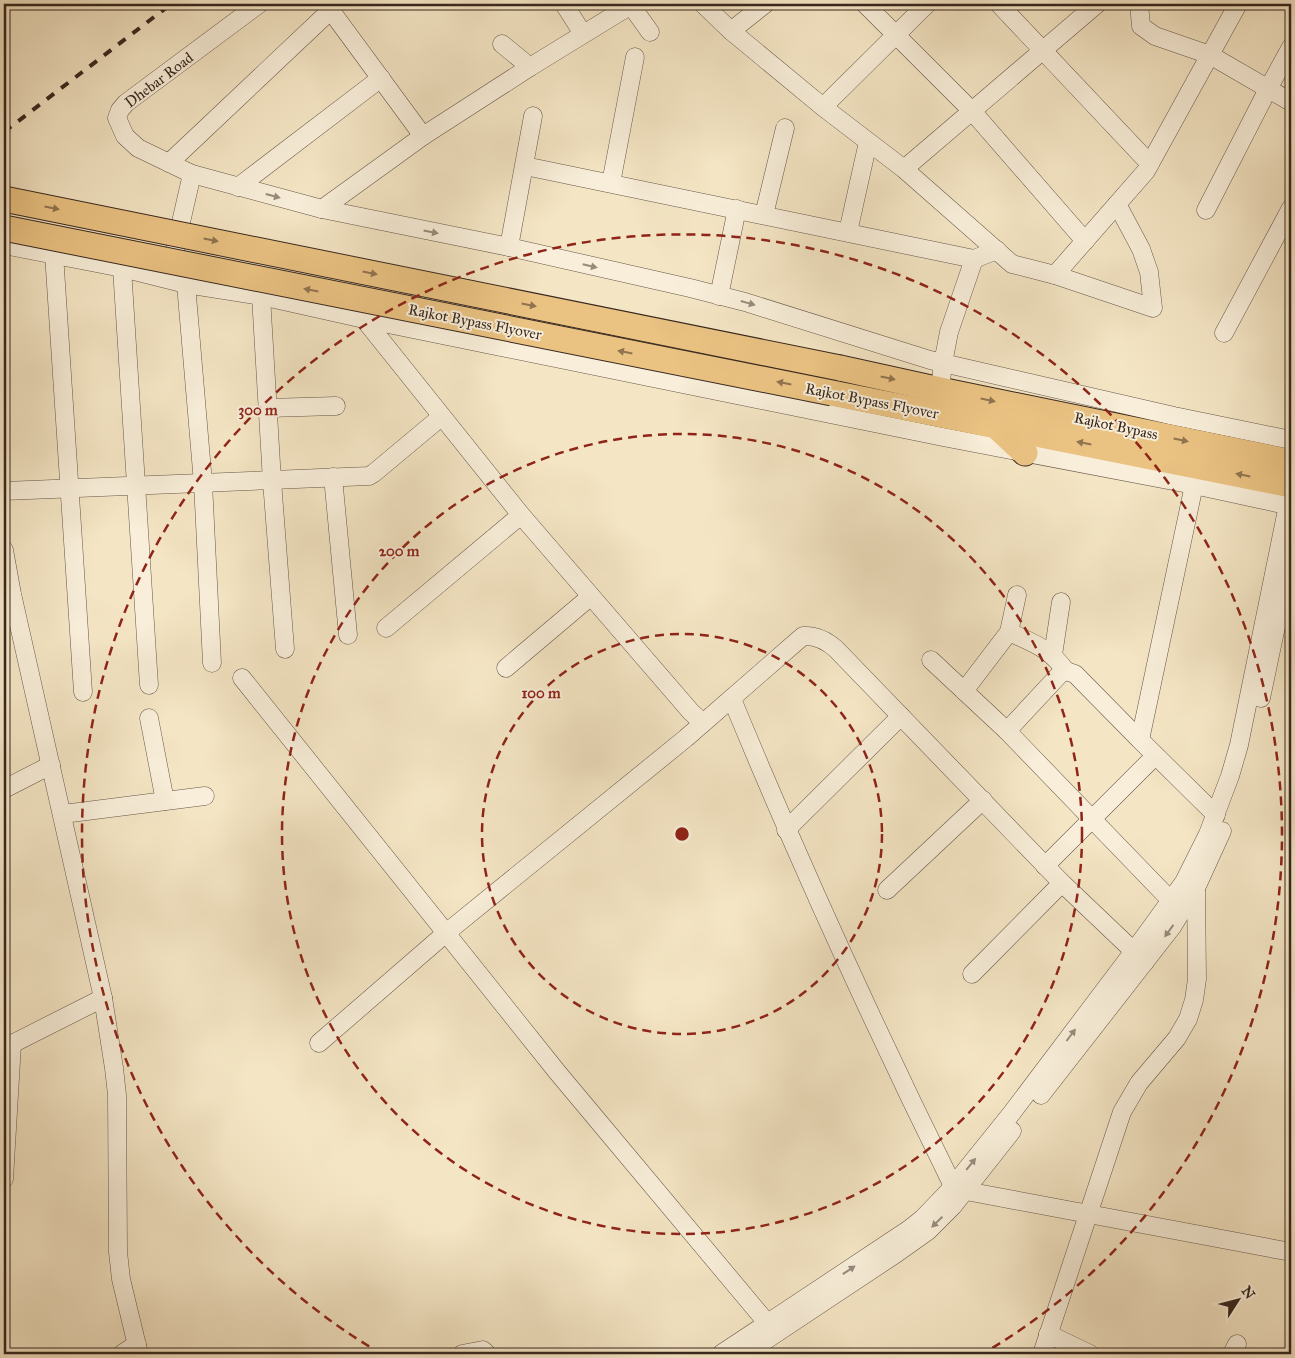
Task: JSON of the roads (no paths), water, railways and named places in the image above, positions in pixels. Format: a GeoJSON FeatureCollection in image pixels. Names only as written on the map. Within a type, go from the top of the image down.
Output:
{"type":"FeatureCollection","features":[{"type":"Feature","properties":{"kind":"highway","name":"Rajkot Bypass Flyover"},"geometry":{"type":"LineString","coordinates":[[4,198],[940,390]]}},
{"type":"Feature","properties":{"kind":"highway","name":"Rajkot Bypass Flyover"},"geometry":{"type":"LineString","coordinates":[[4,228],[832,393],[945,426]]}},
{"type":"Feature","properties":{"kind":"highway","name":"Rajkot Bypass"},"geometry":{"type":"LineString","coordinates":[[940,390],[1291,462]]}},
{"type":"Feature","properties":{"kind":"highway","name":"Rajkot Bypass"},"geometry":{"type":"LineString","coordinates":[[945,426],[996,426],[1290,499]]}},
{"type":"Feature","properties":{"kind":"highway"},"geometry":{"type":"LineString","coordinates":[[996,426],[1025,453]]}},
{"type":"Feature","properties":{"kind":"street","name":"Dhebar Road"},"geometry":{"type":"LineString","coordinates":[[260,4],[126,103],[120,110],[117,118],[125,136],[138,148],[192,174],[322,209],[509,247],[719,296],[943,363],[1174,416],[1291,440]]}},
{"type":"Feature","properties":{"kind":"street"},"geometry":{"type":"LineString","coordinates":[[564,4],[583,34]]}},
{"type":"Feature","properties":{"kind":"street"},"geometry":{"type":"LineString","coordinates":[[322,209],[423,136],[630,4],[650,32]]}},
{"type":"Feature","properties":{"kind":"street"},"geometry":{"type":"LineString","coordinates":[[703,4],[731,31],[823,107],[904,170],[1012,264],[1055,275],[1153,308],[1149,272],[1141,249],[1117,204]]}},
{"type":"Feature","properties":{"kind":"street"},"geometry":{"type":"LineString","coordinates":[[731,31],[765,4]]}},
{"type":"Feature","properties":{"kind":"street"},"geometry":{"type":"LineString","coordinates":[[865,4],[972,111],[1086,240]]}},
{"type":"Feature","properties":{"kind":"street"},"geometry":{"type":"LineString","coordinates":[[823,107],[927,4]]}},
{"type":"Feature","properties":{"kind":"street"},"geometry":{"type":"LineString","coordinates":[[999,4],[1150,164]]}},
{"type":"Feature","properties":{"kind":"street"},"geometry":{"type":"LineString","coordinates":[[904,170],[1097,4]]}},
{"type":"Feature","properties":{"kind":"street"},"geometry":{"type":"LineString","coordinates":[[1138,4],[1142,26],[1155,36],[1210,55],[1291,102]]}},
{"type":"Feature","properties":{"kind":"street"},"geometry":{"type":"LineString","coordinates":[[1055,275],[1146,171],[1238,4]]}},
{"type":"Feature","properties":{"kind":"street"},"geometry":{"type":"LineString","coordinates":[[169,163],[329,7],[423,136]]}},
{"type":"Feature","properties":{"kind":"street"},"geometry":{"type":"LineString","coordinates":[[502,44],[530,66]]}},
{"type":"Feature","properties":{"kind":"street"},"geometry":{"type":"LineString","coordinates":[[1206,210],[1291,47]]}},
{"type":"Feature","properties":{"kind":"street"},"geometry":{"type":"LineString","coordinates":[[611,183],[635,57]]}},
{"type":"Feature","properties":{"kind":"street"},"geometry":{"type":"LineString","coordinates":[[238,186],[381,78]]}},
{"type":"Feature","properties":{"kind":"street"},"geometry":{"type":"LineString","coordinates":[[509,247],[533,116]]}},
{"type":"Feature","properties":{"kind":"street"},"geometry":{"type":"LineString","coordinates":[[764,215],[785,128]]}},
{"type":"Feature","properties":{"kind":"street"},"geometry":{"type":"LineString","coordinates":[[848,232],[868,142]]}},
{"type":"Feature","properties":{"kind":"street"},"geometry":{"type":"LineString","coordinates":[[525,166],[974,259],[997,250]]}},
{"type":"Feature","properties":{"kind":"street"},"geometry":{"type":"LineString","coordinates":[[192,174],[176,244],[203,483],[212,664]]}},
{"type":"Feature","properties":{"kind":"street"},"geometry":{"type":"LineString","coordinates":[[1224,333],[1291,208]]}},
{"type":"Feature","properties":{"kind":"street"},"geometry":{"type":"LineString","coordinates":[[719,296],[737,209]]}},
{"type":"Feature","properties":{"kind":"street"},"geometry":{"type":"LineString","coordinates":[[4,244],[122,268],[179,282],[261,296],[364,318],[945,426],[1025,453],[1194,485],[1290,499],[1239,745],[1216,815],[1176,907]]}},
{"type":"Feature","properties":{"kind":"street"},"geometry":{"type":"LineString","coordinates":[[54,254],[83,692]]}},
{"type":"Feature","properties":{"kind":"street"},"geometry":{"type":"LineString","coordinates":[[940,390],[949,332],[974,259]]}},
{"type":"Feature","properties":{"kind":"street"},"geometry":{"type":"LineString","coordinates":[[122,268],[149,685]]}},
{"type":"Feature","properties":{"kind":"street"},"geometry":{"type":"LineString","coordinates":[[261,296],[272,481],[285,649]]}},
{"type":"Feature","properties":{"kind":"street"},"geometry":{"type":"LineString","coordinates":[[364,318],[521,516],[691,712],[703,723]]}},
{"type":"Feature","properties":{"kind":"street"},"geometry":{"type":"LineString","coordinates":[[268,408],[336,406]]}},
{"type":"Feature","properties":{"kind":"street"},"geometry":{"type":"LineString","coordinates":[[4,491],[363,477],[374,473],[441,417]]}},
{"type":"Feature","properties":{"kind":"street"},"geometry":{"type":"LineString","coordinates":[[333,477],[348,635]]}},
{"type":"Feature","properties":{"kind":"street"},"geometry":{"type":"LineString","coordinates":[[1140,740],[1194,485]]}},
{"type":"Feature","properties":{"kind":"street"},"geometry":{"type":"LineString","coordinates":[[386,628],[521,516]]}},
{"type":"Feature","properties":{"kind":"street"},"geometry":{"type":"LineString","coordinates":[[4,550],[12,634],[51,765],[63,814],[103,998],[114,1068],[118,1252],[121,1279],[138,1349],[122,1354]]}},
{"type":"Feature","properties":{"kind":"street"},"geometry":{"type":"LineString","coordinates":[[745,1354],[916,1240],[940,1220],[1017,1106],[1140,956],[1176,907],[1196,888],[1220,838],[1247,758],[1267,673],[1291,555]]}},
{"type":"Feature","properties":{"kind":"street"},"geometry":{"type":"LineString","coordinates":[[964,691],[1009,632],[1017,595]]}},
{"type":"Feature","properties":{"kind":"street"},"geometry":{"type":"LineString","coordinates":[[506,668],[590,597]]}},
{"type":"Feature","properties":{"kind":"street"},"geometry":{"type":"LineString","coordinates":[[1053,655],[1061,602]]}},
{"type":"Feature","properties":{"kind":"street"},"geometry":{"type":"LineString","coordinates":[[1009,632],[1053,655],[1066,670],[1075,674],[1216,815]]}},
{"type":"Feature","properties":{"kind":"street"},"geometry":{"type":"LineString","coordinates":[[320,1043],[446,933],[732,699],[803,636],[813,635],[830,643],[1045,866],[1140,956]]}},
{"type":"Feature","properties":{"kind":"street"},"geometry":{"type":"LineString","coordinates":[[931,660],[1007,731],[1176,907]]}},
{"type":"Feature","properties":{"kind":"street"},"geometry":{"type":"LineString","coordinates":[[1007,731],[1060,674],[1066,670]]}},
{"type":"Feature","properties":{"kind":"street"},"geometry":{"type":"LineString","coordinates":[[242,678],[558,1073],[768,1324]]}},
{"type":"Feature","properties":{"kind":"street"},"geometry":{"type":"LineString","coordinates":[[732,699],[786,830],[879,1033],[960,1189]]}},
{"type":"Feature","properties":{"kind":"street"},"geometry":{"type":"LineString","coordinates":[[786,830],[901,716]]}},
{"type":"Feature","properties":{"kind":"street"},"geometry":{"type":"LineString","coordinates":[[149,718],[164,801]]}},
{"type":"Feature","properties":{"kind":"street"},"geometry":{"type":"LineString","coordinates":[[1045,866],[1155,756]]}},
{"type":"Feature","properties":{"kind":"street"},"geometry":{"type":"LineString","coordinates":[[4,789],[51,765]]}},
{"type":"Feature","properties":{"kind":"street"},"geometry":{"type":"LineString","coordinates":[[63,814],[205,796]]}},
{"type":"Feature","properties":{"kind":"street"},"geometry":{"type":"LineString","coordinates":[[887,890],[983,800]]}},
{"type":"Feature","properties":{"kind":"street"},"geometry":{"type":"LineString","coordinates":[[1042,1354],[1122,1112],[1138,1083],[1177,1038],[1188,1019],[1194,1000],[1197,979],[1194,865]]}},
{"type":"Feature","properties":{"kind":"street"},"geometry":{"type":"LineString","coordinates":[[972,974],[1062,882]]}},
{"type":"Feature","properties":{"kind":"street"},"geometry":{"type":"LineString","coordinates":[[4,1178],[8,1046],[103,998]]}},
{"type":"Feature","properties":{"kind":"street"},"geometry":{"type":"LineString","coordinates":[[721,1354],[908,1230],[937,1205],[960,1189],[1291,1252]]}},
{"type":"Feature","properties":{"kind":"street"},"geometry":{"type":"LineString","coordinates":[[1048,1334],[1090,1354]]}},
{"type":"Feature","properties":{"kind":"street"},"geometry":{"type":"LineString","coordinates":[[462,1354],[483,1350],[487,1354]]}},
{"type":"Feature","properties":{"kind":"railway"},"geometry":{"type":"LineString","coordinates":[[4,132],[171,4]]}}]}
